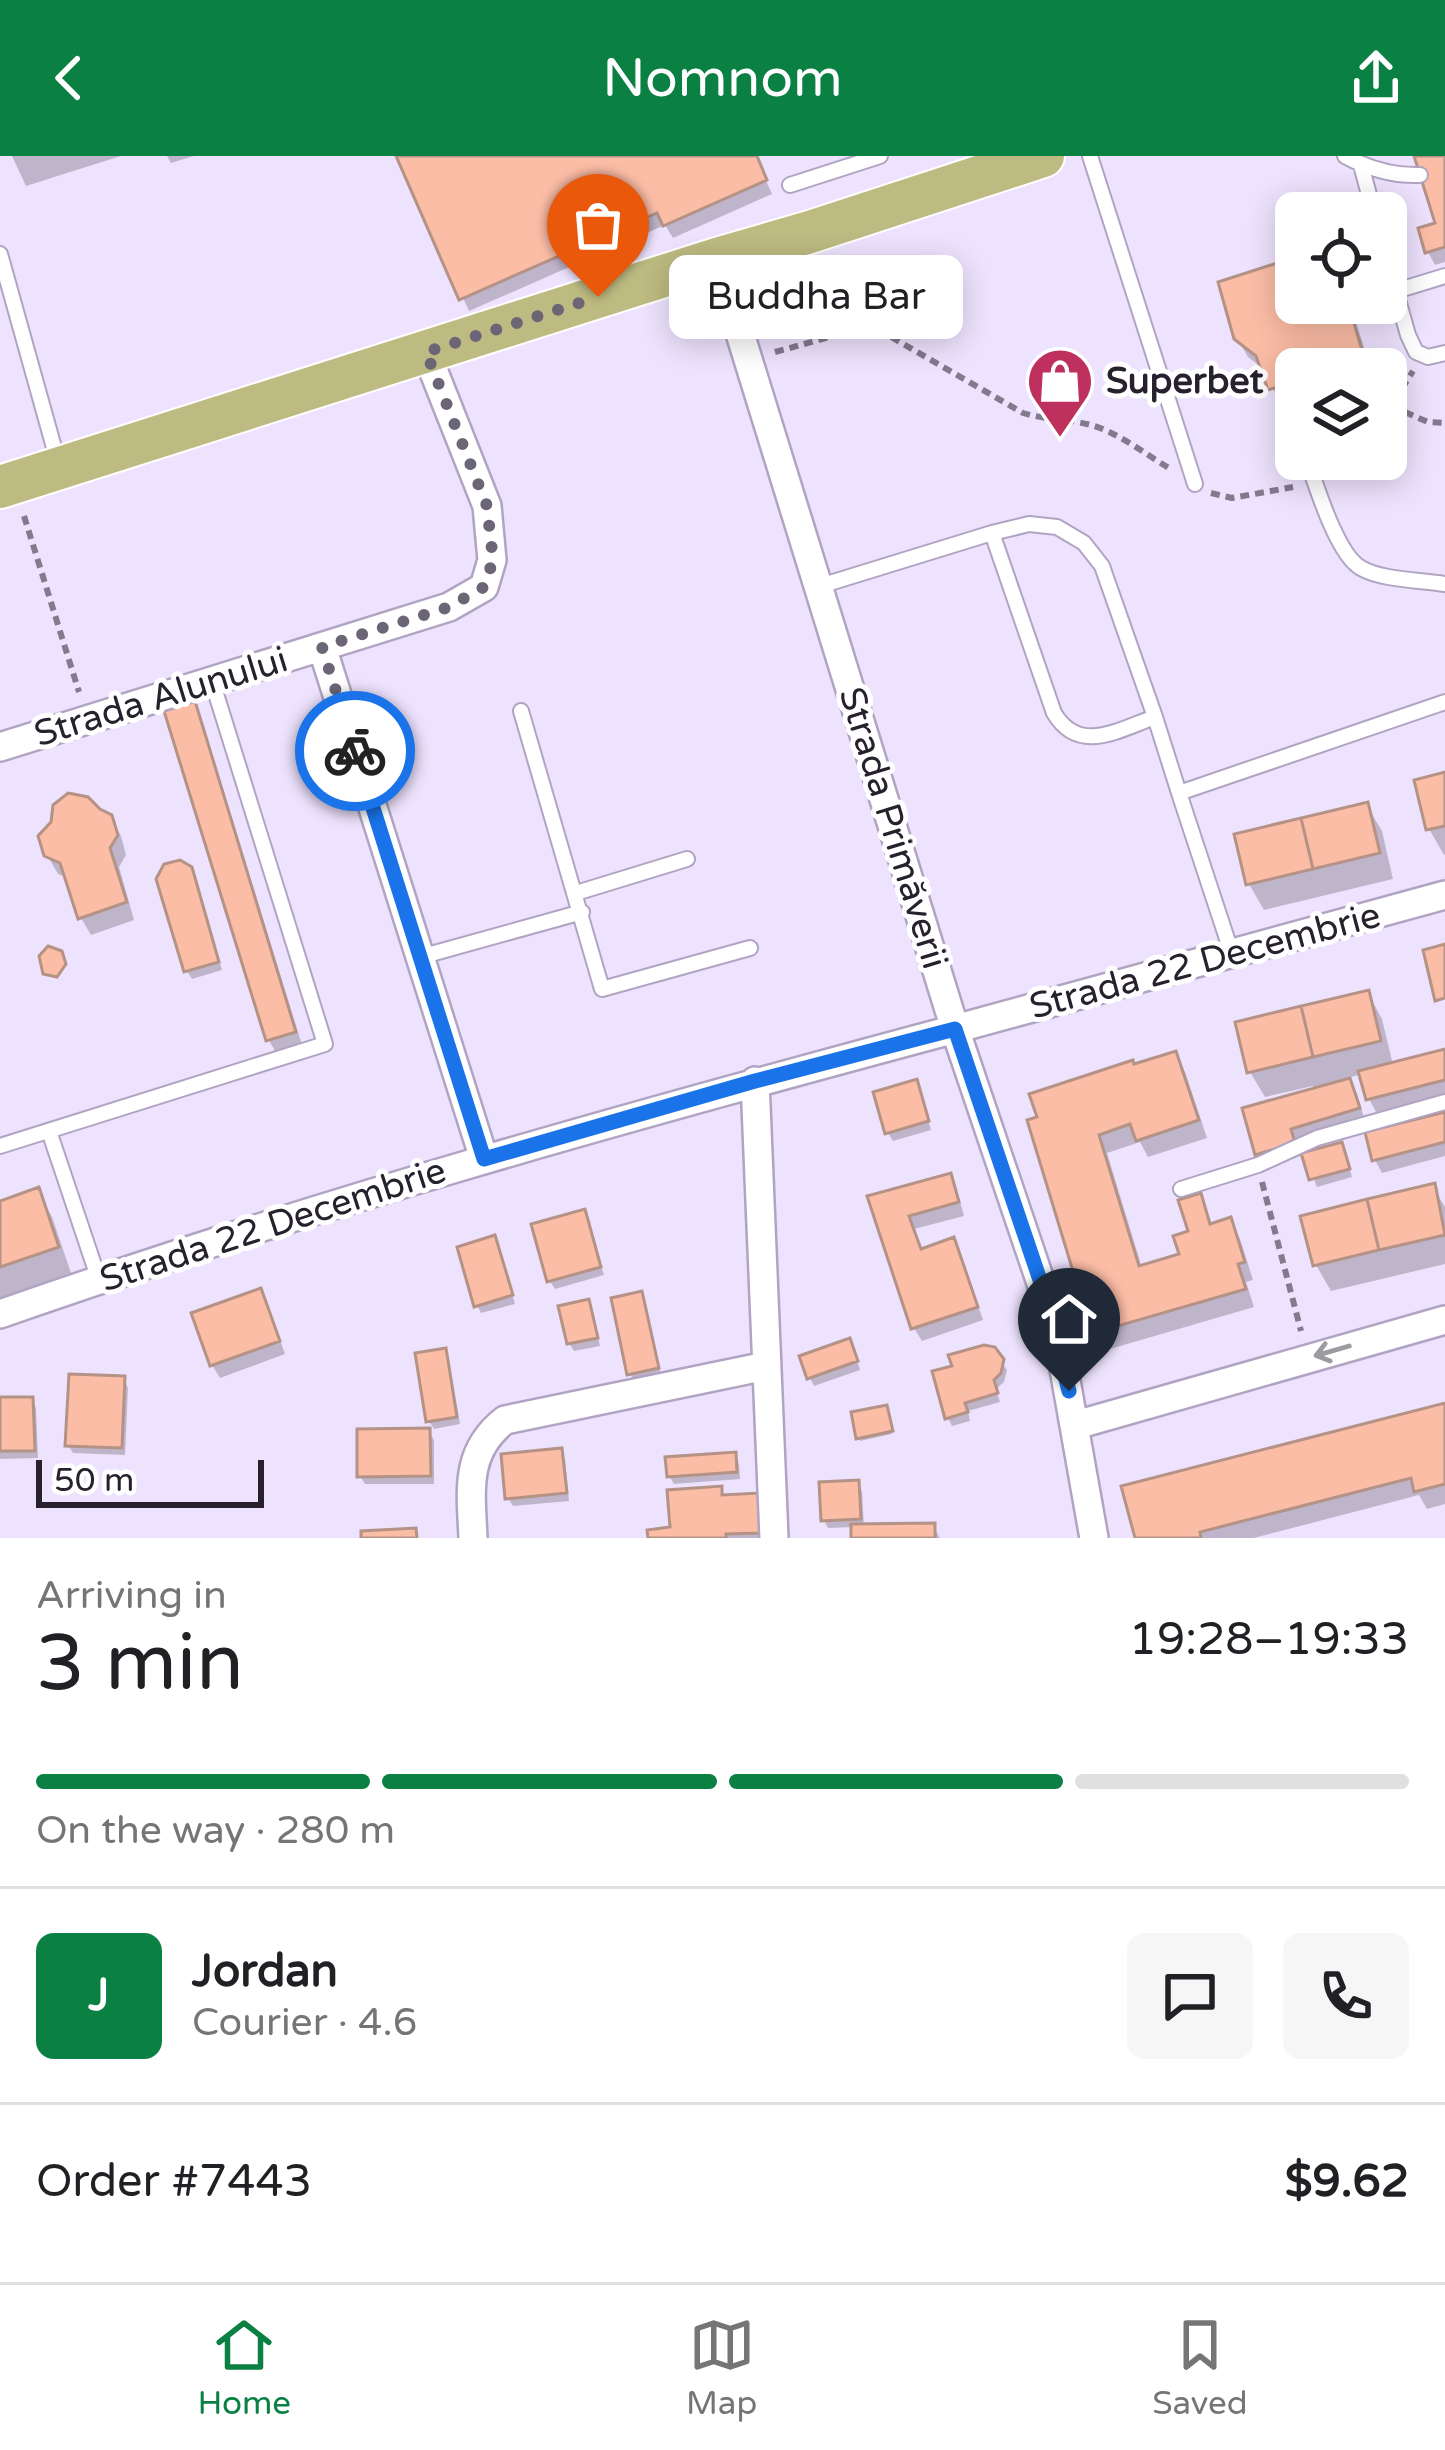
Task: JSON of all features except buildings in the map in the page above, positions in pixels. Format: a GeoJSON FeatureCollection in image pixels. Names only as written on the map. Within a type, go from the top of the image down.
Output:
{"type":"FeatureCollection","features":[{"type":"Feature","properties":{"kind":"main road"},"geometry":{"type":"LineString","coordinates":[[7,484],[1043,156]]}},
{"type":"Feature","properties":{"kind":"street","name":"Strada Primăverii"},"geometry":{"type":"LineString","coordinates":[[717,260],[955,1029],[1041,1283],[1076,1425],[1094,1538]]}},
{"type":"Feature","properties":{"kind":"street","name":"Strada Alunului"},"geometry":{"type":"LineString","coordinates":[[0,747],[449,607],[484,587],[493,560],[487,506],[426,352]]}},
{"type":"Feature","properties":{"kind":"street","name":"Strada Alunului"},"geometry":{"type":"LineString","coordinates":[[322,647],[484,1159]]}},
{"type":"Feature","properties":{"kind":"street","name":"Strada 22 Decembrie"},"geometry":{"type":"LineString","coordinates":[[0,1314],[344,1200],[484,1159],[755,1081],[1445,896]]}},
{"type":"Feature","properties":{"kind":"street"},"geometry":{"type":"LineString","coordinates":[[755,1081],[774,1538]]}},
{"type":"Feature","properties":{"kind":"street"},"geometry":{"type":"LineString","coordinates":[[1076,1425],[1445,1320]]}},
{"type":"Feature","properties":{"kind":"street"},"geometry":{"type":"LineString","coordinates":[[473,1538],[474,1462],[481,1444],[505,1420],[766,1366]]}},
{"type":"Feature","properties":{"kind":"lane"},"geometry":{"type":"LineString","coordinates":[[790,185],[880,156]]}},
{"type":"Feature","properties":{"kind":"lane"},"geometry":{"type":"LineString","coordinates":[[1090,156],[1195,484]]}},
{"type":"Feature","properties":{"kind":"lane"},"geometry":{"type":"LineString","coordinates":[[1346,156],[1400,176],[1420,175]]}},
{"type":"Feature","properties":{"kind":"lane"},"geometry":{"type":"LineString","coordinates":[[1360,164],[1368,192]]}},
{"type":"Feature","properties":{"kind":"lane"},"geometry":{"type":"LineString","coordinates":[[0,254],[59,467]]}},
{"type":"Feature","properties":{"kind":"lane"},"geometry":{"type":"LineString","coordinates":[[1407,288],[1445,276]]}},
{"type":"Feature","properties":{"kind":"lane"},"geometry":{"type":"LineString","coordinates":[[1405,324],[1416,352],[1422,356],[1445,353]]}},
{"type":"Feature","properties":{"kind":"lane"},"geometry":{"type":"LineString","coordinates":[[1315,482],[1324,510],[1355,566],[1371,573],[1445,584]]}},
{"type":"Feature","properties":{"kind":"lane"},"geometry":{"type":"LineString","coordinates":[[820,586],[1029,524],[1057,527],[1084,543],[1102,566],[1232,955]]}},
{"type":"Feature","properties":{"kind":"lane"},"geometry":{"type":"LineString","coordinates":[[992,533],[1062,728],[1075,735],[1104,735],[1155,716]]}},
{"type":"Feature","properties":{"kind":"lane"},"geometry":{"type":"LineString","coordinates":[[0,1147],[325,1044],[212,681]]}},
{"type":"Feature","properties":{"kind":"lane"},"geometry":{"type":"LineString","coordinates":[[1179,793],[1445,702]]}},
{"type":"Feature","properties":{"kind":"lane"},"geometry":{"type":"LineString","coordinates":[[520,711],[602,989],[751,948]]}},
{"type":"Feature","properties":{"kind":"lane"},"geometry":{"type":"LineString","coordinates":[[576,893],[687,860]]}},
{"type":"Feature","properties":{"kind":"lane"},"geometry":{"type":"LineString","coordinates":[[420,957],[582,913]]}},
{"type":"Feature","properties":{"kind":"lane"},"geometry":{"type":"LineString","coordinates":[[1181,1189],[1258,1166],[1316,1138],[1445,1102]]}},
{"type":"Feature","properties":{"kind":"lane"},"geometry":{"type":"LineString","coordinates":[[49,1131],[99,1280]]}},
{"type":"Feature","properties":{"kind":"path"},"geometry":{"type":"LineString","coordinates":[[748,359],[848,332],[886,334],[1023,413],[1108,432],[1210,493],[1232,498],[1320,480]]}},
{"type":"Feature","properties":{"kind":"path"},"geometry":{"type":"LineString","coordinates":[[1407,380],[1422,356]]}},
{"type":"Feature","properties":{"kind":"path"},"geometry":{"type":"LineString","coordinates":[[1407,416],[1445,423]]}},
{"type":"Feature","properties":{"kind":"path"},"geometry":{"type":"LineString","coordinates":[[7,484],[88,718]]}},
{"type":"Feature","properties":{"kind":"path"},"geometry":{"type":"LineString","coordinates":[[1258,1166],[1308,1358]]}},
{"type":"Feature","properties":{"kind":"way so far"},"geometry":{"type":"LineString","coordinates":[[355,751],[322,647],[449,607],[484,587],[493,560],[487,506],[426,352],[598,297]]}},
{"type":"Feature","properties":{"kind":"place","name":"Buddha Bar"},"geometry":{"type":"Point","coordinates":[598,297]}},
{"type":"Feature","properties":{"kind":"place","name":"Superbet"},"geometry":{"type":"Point","coordinates":[1060,440]}},
{"type":"Feature","properties":{"kind":"route"},"geometry":{"type":"LineString","coordinates":[[355,751],[484,1159],[955,1029],[1041,1283],[1069,1391]]}}]}
